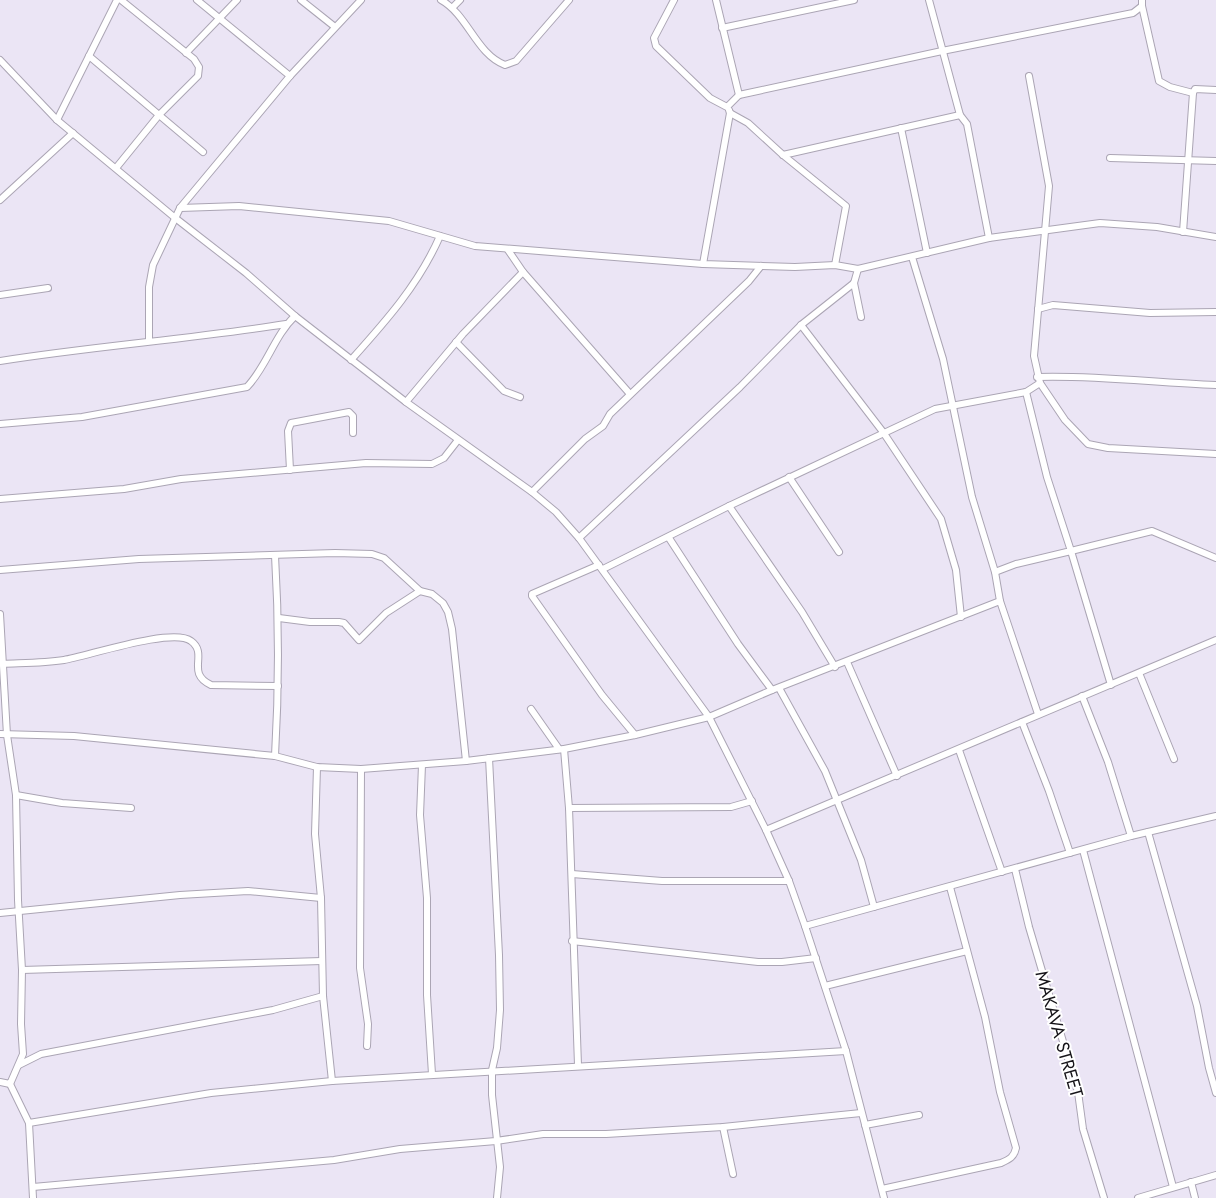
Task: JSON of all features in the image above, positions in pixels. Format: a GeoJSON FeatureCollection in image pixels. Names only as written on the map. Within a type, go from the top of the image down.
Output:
{"type":"FeatureCollection","features":[{"type":"Feature","properties":{"kind":"street"},"geometry":{"type":"LineString","coordinates":[[57,120],[117,0]]}},
{"type":"Feature","properties":{"kind":"street"},"geometry":{"type":"LineString","coordinates":[[116,168],[159,115],[198,76],[198,67],[194,59],[121,0]]}},
{"type":"Feature","properties":{"kind":"street"},"geometry":{"type":"LineString","coordinates":[[197,0],[290,76]]}},
{"type":"Feature","properties":{"kind":"street"},"geometry":{"type":"LineString","coordinates":[[186,53],[237,0]]}},
{"type":"Feature","properties":{"kind":"street"},"geometry":{"type":"LineString","coordinates":[[302,0],[335,27]]}},
{"type":"Feature","properties":{"kind":"street"},"geometry":{"type":"LineString","coordinates":[[150,341],[149,288],[152,265],[174,217],[290,76],[361,0]]}},
{"type":"Feature","properties":{"kind":"street"},"geometry":{"type":"LineString","coordinates":[[441,0],[453,7],[494,60],[505,65],[516,61],[569,0]]}},
{"type":"Feature","properties":{"kind":"street"},"geometry":{"type":"LineString","coordinates":[[453,7],[460,0]]}},
{"type":"Feature","properties":{"kind":"street"},"geometry":{"type":"LineString","coordinates":[[674,0],[654,38],[656,46],[710,98],[748,123],[783,155],[846,206],[835,265]]}},
{"type":"Feature","properties":{"kind":"street"},"geometry":{"type":"LineString","coordinates":[[716,0],[739,96]]}},
{"type":"Feature","properties":{"kind":"street"},"geometry":{"type":"LineString","coordinates":[[722,28],[854,0]]}},
{"type":"Feature","properties":{"kind":"street"},"geometry":{"type":"LineString","coordinates":[[930,0],[960,114],[967,124],[989,238]]}},
{"type":"Feature","properties":{"kind":"street"},"geometry":{"type":"LineString","coordinates":[[703,264],[729,110],[739,96],[942,51],[1133,13],[1142,3]]}},
{"type":"Feature","properties":{"kind":"street"},"geometry":{"type":"LineString","coordinates":[[1142,3],[1160,81],[1170,87],[1193,93]]}},
{"type":"Feature","properties":{"kind":"street"},"geometry":{"type":"LineString","coordinates":[[88,56],[203,152]]}},
{"type":"Feature","properties":{"kind":"street"},"geometry":{"type":"LineString","coordinates":[[0,60],[57,120],[174,217],[246,272],[295,316],[351,360],[458,440],[532,492],[556,512],[579,538],[709,717],[766,830],[789,881],[846,1051],[884,1198]]}},
{"type":"Feature","properties":{"kind":"street"},"geometry":{"type":"LineString","coordinates":[[1029,76],[1049,186],[1047,229],[1034,356],[1038,380],[1065,420],[1088,444],[1108,448],[1216,454]]}},
{"type":"Feature","properties":{"kind":"street"},"geometry":{"type":"LineString","coordinates":[[1183,232],[1193,93],[1195,89],[1216,90]]}},
{"type":"Feature","properties":{"kind":"street"},"geometry":{"type":"LineString","coordinates":[[783,155],[960,114]]}},
{"type":"Feature","properties":{"kind":"street"},"geometry":{"type":"LineString","coordinates":[[902,128],[927,253]]}},
{"type":"Feature","properties":{"kind":"street"},"geometry":{"type":"LineString","coordinates":[[0,200],[73,133]]}},
{"type":"Feature","properties":{"kind":"street"},"geometry":{"type":"LineString","coordinates":[[1110,158],[1216,161]]}},
{"type":"Feature","properties":{"kind":"street"},"geometry":{"type":"LineString","coordinates":[[180,208],[239,206],[389,221],[475,246],[508,250],[703,264],[761,266],[835,265],[858,269],[989,238],[1100,223],[1216,237]]}},
{"type":"Feature","properties":{"kind":"street"},"geometry":{"type":"LineString","coordinates":[[351,360],[388,319],[415,283],[440,236]]}},
{"type":"Feature","properties":{"kind":"street"},"geometry":{"type":"LineString","coordinates":[[508,250],[523,272],[630,394]]}},
{"type":"Feature","properties":{"kind":"street"},"geometry":{"type":"LineString","coordinates":[[912,257],[943,359],[954,405],[959,443],[972,497],[995,572],[1000,601],[1038,714]]}},
{"type":"Feature","properties":{"kind":"street"},"geometry":{"type":"LineString","coordinates":[[532,492],[585,439],[603,426],[610,414],[749,281],[761,266]]}},
{"type":"Feature","properties":{"kind":"street"},"geometry":{"type":"LineString","coordinates":[[858,269],[854,282],[861,317]]}},
{"type":"Feature","properties":{"kind":"street"},"geometry":{"type":"LineString","coordinates":[[406,402],[456,342],[523,272]]}},
{"type":"Feature","properties":{"kind":"street"},"geometry":{"type":"LineString","coordinates":[[579,538],[740,387],[801,325],[854,282]]}},
{"type":"Feature","properties":{"kind":"street"},"geometry":{"type":"LineString","coordinates":[[0,295],[48,288]]}},
{"type":"Feature","properties":{"kind":"street"},"geometry":{"type":"LineString","coordinates":[[1038,308],[1053,305],[1150,313],[1216,312]]}},
{"type":"Feature","properties":{"kind":"street"},"geometry":{"type":"LineString","coordinates":[[0,424],[82,417],[247,387],[257,377],[286,324],[295,316]]}},
{"type":"Feature","properties":{"kind":"street"},"geometry":{"type":"LineString","coordinates":[[0,362],[150,341],[209,336],[286,324]]}},
{"type":"Feature","properties":{"kind":"street"},"geometry":{"type":"LineString","coordinates":[[801,325],[883,432],[941,520],[956,570],[961,617]]}},
{"type":"Feature","properties":{"kind":"street"},"geometry":{"type":"LineString","coordinates":[[456,342],[504,391],[520,397]]}},
{"type":"Feature","properties":{"kind":"street"},"geometry":{"type":"LineString","coordinates":[[635,735],[602,695],[532,598],[532,594],[669,538],[789,477],[935,409],[1026,392],[1038,380],[1084,376],[1216,385]]}},
{"type":"Feature","properties":{"kind":"street"},"geometry":{"type":"LineString","coordinates":[[1026,392],[1047,477],[1111,685]]}},
{"type":"Feature","properties":{"kind":"street"},"geometry":{"type":"LineString","coordinates":[[290,470],[288,431],[291,423],[349,412],[353,416],[353,433]]}},
{"type":"Feature","properties":{"kind":"street"},"geometry":{"type":"LineString","coordinates":[[0,498],[124,489],[181,479],[366,464],[432,464],[444,458],[458,440]]}},
{"type":"Feature","properties":{"kind":"street"},"geometry":{"type":"LineString","coordinates":[[789,477],[839,552]]}},
{"type":"Feature","properties":{"kind":"street"},"geometry":{"type":"LineString","coordinates":[[730,506],[802,612],[835,667]]}},
{"type":"Feature","properties":{"kind":"street"},"geometry":{"type":"LineString","coordinates":[[995,572],[1016,564],[1152,531],[1216,558]]}},
{"type":"Feature","properties":{"kind":"street"},"geometry":{"type":"LineString","coordinates":[[669,538],[738,644],[776,689],[825,771],[861,860],[874,907]]}},
{"type":"Feature","properties":{"kind":"street"},"geometry":{"type":"LineString","coordinates":[[0,570],[139,559],[275,554],[372,554],[384,558],[420,591],[432,594],[443,604],[448,612],[452,629],[466,761]]}},
{"type":"Feature","properties":{"kind":"street"},"geometry":{"type":"LineString","coordinates":[[275,554],[278,618],[275,756]]}},
{"type":"Feature","properties":{"kind":"street"},"geometry":{"type":"LineString","coordinates":[[278,618],[310,622],[344,623],[359,640],[386,613],[420,591]]}},
{"type":"Feature","properties":{"kind":"street"},"geometry":{"type":"LineString","coordinates":[[0,734],[74,736],[275,756],[317,767],[361,769],[466,761],[562,749],[635,735],[709,717],[1000,601]]}},
{"type":"Feature","properties":{"kind":"street"},"geometry":{"type":"LineString","coordinates":[[0,614],[2,674],[16,795],[18,911],[22,970],[21,1024],[23,1054],[20,1065],[10,1084]]}},
{"type":"Feature","properties":{"kind":"street"},"geometry":{"type":"LineString","coordinates":[[3,664],[64,660],[139,641],[182,637],[191,640],[198,650],[198,674],[202,680],[211,684],[278,686]]}},
{"type":"Feature","properties":{"kind":"street"},"geometry":{"type":"LineString","coordinates":[[766,830],[1216,640]]}},
{"type":"Feature","properties":{"kind":"street"},"geometry":{"type":"LineString","coordinates":[[846,662],[897,776]]}},
{"type":"Feature","properties":{"kind":"street"},"geometry":{"type":"LineString","coordinates":[[1139,673],[1174,759]]}},
{"type":"Feature","properties":{"kind":"street"},"geometry":{"type":"LineString","coordinates":[[1082,696],[1108,762],[1131,836]]}},
{"type":"Feature","properties":{"kind":"street"},"geometry":{"type":"LineString","coordinates":[[531,709],[562,749],[569,808],[572,874],[572,941],[578,1065]]}},
{"type":"Feature","properties":{"kind":"street"},"geometry":{"type":"LineString","coordinates":[[1022,722],[1050,791],[1070,853]]}},
{"type":"Feature","properties":{"kind":"street"},"geometry":{"type":"LineString","coordinates":[[959,750],[1002,872]]}},
{"type":"Feature","properties":{"kind":"street"},"geometry":{"type":"LineString","coordinates":[[489,758],[500,1010],[497,1048],[492,1070],[492,1095],[500,1168],[497,1198]]}},
{"type":"Feature","properties":{"kind":"street"},"geometry":{"type":"LineString","coordinates":[[422,765],[420,815],[427,898],[426,995],[432,1074]]}},
{"type":"Feature","properties":{"kind":"street"},"geometry":{"type":"LineString","coordinates":[[317,767],[315,834],[321,898],[323,996],[332,1080]]}},
{"type":"Feature","properties":{"kind":"street"},"geometry":{"type":"LineString","coordinates":[[361,769],[360,968],[368,1024],[367,1046]]}},
{"type":"Feature","properties":{"kind":"street"},"geometry":{"type":"LineString","coordinates":[[16,795],[62,803],[131,808]]}},
{"type":"Feature","properties":{"kind":"street"},"geometry":{"type":"LineString","coordinates":[[569,808],[721,807],[752,801]]}},
{"type":"Feature","properties":{"kind":"street"},"geometry":{"type":"LineString","coordinates":[[805,926],[1131,836],[1216,816]]}},
{"type":"Feature","properties":{"kind":"street"},"geometry":{"type":"LineString","coordinates":[[1148,832],[1197,1006],[1209,1068],[1216,1093]]}},
{"type":"Feature","properties":{"kind":"street"},"geometry":{"type":"LineString","coordinates":[[1083,850],[1173,1187]]}},
{"type":"Feature","properties":{"kind":"street","name":"MAKAVA STREET"},"geometry":{"type":"LineString","coordinates":[[1015,868],[1029,927],[1078,1092],[1083,1129],[1104,1198]]}},
{"type":"Feature","properties":{"kind":"street"},"geometry":{"type":"LineString","coordinates":[[572,874],[662,881],[789,881]]}},
{"type":"Feature","properties":{"kind":"street"},"geometry":{"type":"LineString","coordinates":[[882,1189],[1001,1163],[1011,1159],[1016,1148],[1000,1092],[968,951],[950,887]]}},
{"type":"Feature","properties":{"kind":"street"},"geometry":{"type":"LineString","coordinates":[[0,913],[248,891],[321,898]]}},
{"type":"Feature","properties":{"kind":"street"},"geometry":{"type":"LineString","coordinates":[[572,941],[758,962],[782,962],[816,958]]}},
{"type":"Feature","properties":{"kind":"street"},"geometry":{"type":"LineString","coordinates":[[825,986],[968,951]]}},
{"type":"Feature","properties":{"kind":"street"},"geometry":{"type":"LineString","coordinates":[[22,970],[322,961]]}},
{"type":"Feature","properties":{"kind":"street"},"geometry":{"type":"LineString","coordinates":[[20,1065],[41,1054],[273,1010],[323,996]]}},
{"type":"Feature","properties":{"kind":"street"},"geometry":{"type":"LineString","coordinates":[[29,1123],[211,1093],[332,1080],[578,1065],[625,1065],[724,1057],[846,1051]]}},
{"type":"Feature","properties":{"kind":"street"},"geometry":{"type":"LineString","coordinates":[[0,1082],[10,1084]]}},
{"type":"Feature","properties":{"kind":"street"},"geometry":{"type":"LineString","coordinates":[[10,1084],[29,1123],[33,1198]]}},
{"type":"Feature","properties":{"kind":"street"},"geometry":{"type":"LineString","coordinates":[[33,1186],[334,1160],[400,1149],[496,1141],[543,1134],[606,1134],[723,1127],[861,1113]]}},
{"type":"Feature","properties":{"kind":"street"},"geometry":{"type":"LineString","coordinates":[[865,1126],[919,1115]]}},
{"type":"Feature","properties":{"kind":"street"},"geometry":{"type":"LineString","coordinates":[[723,1127],[733,1174]]}},
{"type":"Feature","properties":{"kind":"street"},"geometry":{"type":"LineString","coordinates":[[1138,1198],[1216,1176]]}},
{"type":"Feature","properties":{"kind":"street"},"geometry":{"type":"LineString","coordinates":[[1191,1182],[1195,1198]]}}]}
